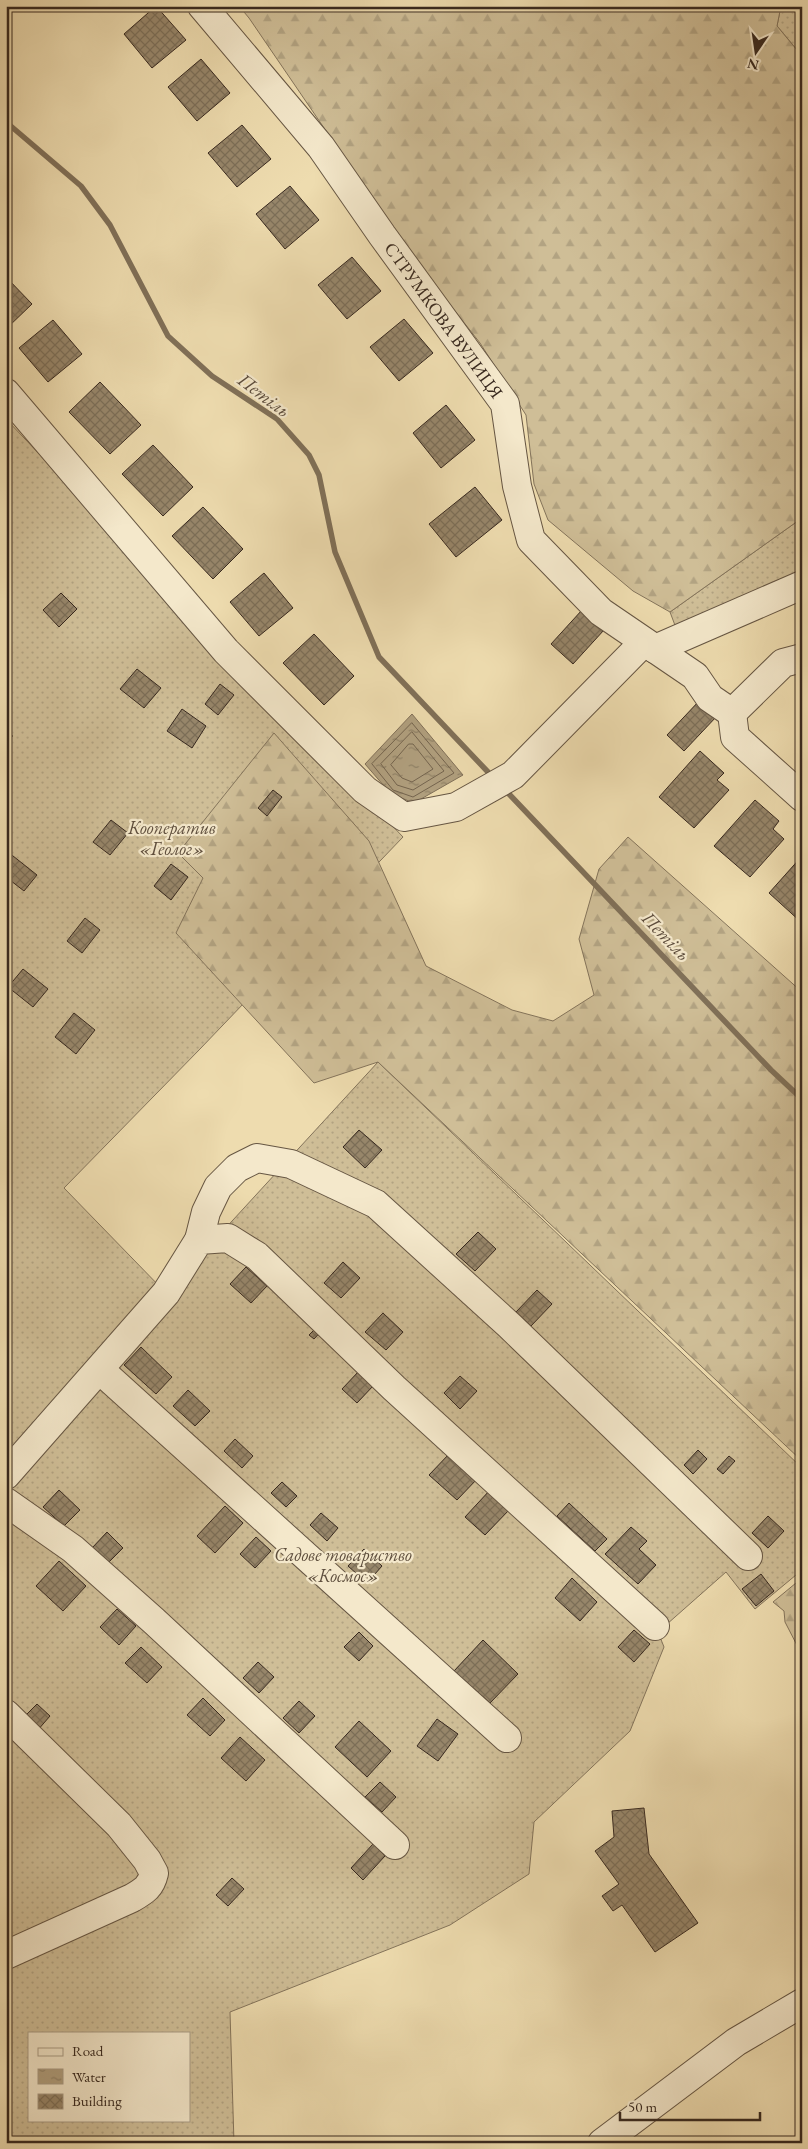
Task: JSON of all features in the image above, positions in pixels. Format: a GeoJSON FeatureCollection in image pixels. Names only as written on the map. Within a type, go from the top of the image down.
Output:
{"type":"FeatureCollection","features":[{"type":"Feature","properties":{"kind":"street","name":"СТРУМКОВА ВУЛИЦЯ"},"geometry":{"type":"LineString","coordinates":[[202,6],[322,147],[382,235],[506,404],[516,486],[531,540],[601,612],[695,676],[710,698],[733,712]]}},
{"type":"Feature","properties":{"kind":"street"},"geometry":{"type":"LineString","coordinates":[[6,393],[226,651],[365,790],[404,817],[456,807],[514,775],[650,645],[802,585]]}},
{"type":"Feature","properties":{"kind":"street"},"geometry":{"type":"LineString","coordinates":[[802,658],[783,663],[733,712],[735,736],[802,797]]}},
{"type":"Feature","properties":{"kind":"street"},"geometry":{"type":"LineString","coordinates":[[6,1475],[166,1293],[199,1240],[206,1212],[218,1187],[237,1168],[257,1158],[291,1164],[376,1204],[510,1326],[748,1556]]}},
{"type":"Feature","properties":{"kind":"street"},"geometry":{"type":"LineString","coordinates":[[199,1240],[228,1238],[257,1256],[394,1388],[655,1626]]}},
{"type":"Feature","properties":{"kind":"street"},"geometry":{"type":"LineString","coordinates":[[100,1370],[507,1738]]}},
{"type":"Feature","properties":{"kind":"street"},"geometry":{"type":"LineString","coordinates":[[6,1502],[73,1549],[154,1621],[395,1845]]}},
{"type":"Feature","properties":{"kind":"street"},"geometry":{"type":"LineString","coordinates":[[6,1714],[119,1825],[147,1860],[154,1873],[152,1882],[132,1898],[6,1955]]}},
{"type":"Feature","properties":{"kind":"street"},"geometry":{"type":"LineString","coordinates":[[602,2143],[736,2042],[802,2003]]}},
{"type":"Feature","properties":{"kind":"green space"},"geometry":{"type":"Polygon","coordinates":[[[239,6],[781,6],[777,26],[802,56],[802,150],[796,167],[802,173],[802,518],[670,612],[633,591],[548,520],[534,484],[526,415],[480,343],[408,251],[239,6]]]}},
{"type":"Feature","properties":{"kind":"green space"},"geometry":{"type":"Polygon","coordinates":[[[781,6],[802,6],[802,56],[777,26],[781,6]]]}},
{"type":"Feature","properties":{"kind":"green space","name":"Садове товариство «Космос»"},"geometry":{"type":"Polygon","coordinates":[[[6,419],[403,837],[64,1188],[166,1293],[378,1062],[802,1468],[802,1570],[755,1609],[726,1572],[658,1632],[664,1647],[630,1731],[534,1822],[529,1874],[450,1925],[230,2012],[234,2143],[6,2143],[6,419]]]}},
{"type":"Feature","properties":{"kind":"green space"},"geometry":{"type":"Polygon","coordinates":[[[802,518],[802,577],[676,628],[670,612],[802,518]]]}},
{"type":"Feature","properties":{"kind":"green space"},"geometry":{"type":"Polygon","coordinates":[[[274,733],[369,841],[426,966],[512,1010],[553,1021],[594,995],[579,939],[599,869],[628,837],[802,992],[802,1461],[378,1062],[314,1083],[176,933],[203,878],[178,853],[274,733]]]}},
{"type":"Feature","properties":{"kind":"green space"},"geometry":{"type":"Polygon","coordinates":[[[802,1578],[802,1655],[785,1622],[784,1611],[773,1602],[802,1578]]]}},
{"type":"Feature","properties":{"kind":"water"},"geometry":{"type":"Polygon","coordinates":[[[412,714],[463,775],[414,803],[391,794],[365,764],[412,714]]]}},
{"type":"Feature","properties":{"kind":"building"},"geometry":{"type":"Polygon","coordinates":[[[156,6],[186,40],[152,68],[124,34],[156,6]]]}},
{"type":"Feature","properties":{"kind":"building"},"geometry":{"type":"Polygon","coordinates":[[[201,59],[230,93],[197,121],[168,87],[201,59]]]}},
{"type":"Feature","properties":{"kind":"building"},"geometry":{"type":"Polygon","coordinates":[[[242,125],[271,159],[237,187],[208,153],[242,125]]]}},
{"type":"Feature","properties":{"kind":"building"},"geometry":{"type":"Polygon","coordinates":[[[290,186],[319,220],[285,249],[256,214],[290,186]]]}},
{"type":"Feature","properties":{"kind":"building"},"geometry":{"type":"Polygon","coordinates":[[[352,257],[381,291],[347,319],[318,285],[352,257]]]}},
{"type":"Feature","properties":{"kind":"building"},"geometry":{"type":"Polygon","coordinates":[[[6,277],[32,304],[6,329],[6,277]]]}},
{"type":"Feature","properties":{"kind":"building"},"geometry":{"type":"Polygon","coordinates":[[[404,319],[433,353],[399,381],[370,347],[404,319]]]}},
{"type":"Feature","properties":{"kind":"building"},"geometry":{"type":"Polygon","coordinates":[[[53,320],[82,354],[48,382],[19,348],[53,320]]]}},
{"type":"Feature","properties":{"kind":"building"},"geometry":{"type":"Polygon","coordinates":[[[100,382],[141,425],[110,454],[69,412],[100,382]]]}},
{"type":"Feature","properties":{"kind":"building"},"geometry":{"type":"Polygon","coordinates":[[[446,405],[475,440],[441,468],[413,433],[446,405]]]}},
{"type":"Feature","properties":{"kind":"building"},"geometry":{"type":"Polygon","coordinates":[[[153,445],[193,487],[163,516],[122,474],[153,445]]]}},
{"type":"Feature","properties":{"kind":"building"},"geometry":{"type":"Polygon","coordinates":[[[475,487],[502,520],[456,557],[429,524],[475,487]]]}},
{"type":"Feature","properties":{"kind":"building"},"geometry":{"type":"Polygon","coordinates":[[[203,507],[243,549],[213,579],[172,536],[203,507]]]}},
{"type":"Feature","properties":{"kind":"building"},"geometry":{"type":"Polygon","coordinates":[[[264,573],[293,608],[259,636],[230,602],[264,573]]]}},
{"type":"Feature","properties":{"kind":"building"},"geometry":{"type":"Polygon","coordinates":[[[61,593],[77,609],[59,627],[43,610],[61,593]]]}},
{"type":"Feature","properties":{"kind":"building"},"geometry":{"type":"Polygon","coordinates":[[[582,610],[604,630],[573,664],[551,644],[582,610]]]}},
{"type":"Feature","properties":{"kind":"building"},"geometry":{"type":"Polygon","coordinates":[[[314,634],[354,676],[324,705],[283,663],[314,634]]]}},
{"type":"Feature","properties":{"kind":"building"},"geometry":{"type":"Polygon","coordinates":[[[137,669],[161,688],[144,708],[120,689],[137,669]]]}},
{"type":"Feature","properties":{"kind":"building"},"geometry":{"type":"Polygon","coordinates":[[[220,684],[234,695],[218,715],[205,704],[220,684]]]}},
{"type":"Feature","properties":{"kind":"building"},"geometry":{"type":"Polygon","coordinates":[[[700,700],[717,716],[684,751],[667,735],[700,700]]]}},
{"type":"Feature","properties":{"kind":"building"},"geometry":{"type":"Polygon","coordinates":[[[182,709],[206,726],[192,748],[167,731],[182,709]]]}},
{"type":"Feature","properties":{"kind":"building"},"geometry":{"type":"Polygon","coordinates":[[[6,730],[13,736],[6,743],[6,730]]]}},
{"type":"Feature","properties":{"kind":"building"},"geometry":{"type":"Polygon","coordinates":[[[700,751],[724,773],[717,780],[729,790],[694,828],[659,797],[700,751]]]}},
{"type":"Feature","properties":{"kind":"building"},"geometry":{"type":"Polygon","coordinates":[[[273,790],[282,797],[267,816],[258,808],[273,790]]]}},
{"type":"Feature","properties":{"kind":"building"},"geometry":{"type":"Polygon","coordinates":[[[755,800],[779,821],[773,829],[784,839],[750,877],[714,846],[755,800]]]}},
{"type":"Feature","properties":{"kind":"building"},"geometry":{"type":"Polygon","coordinates":[[[111,820],[128,833],[110,855],[93,842],[111,820]]]}},
{"type":"Feature","properties":{"kind":"building"},"geometry":{"type":"Polygon","coordinates":[[[8,852],[37,875],[24,891],[6,877],[8,852]]]}},
{"type":"Feature","properties":{"kind":"building"},"geometry":{"type":"Polygon","coordinates":[[[802,856],[802,923],[769,893],[802,856]]]}},
{"type":"Feature","properties":{"kind":"building"},"geometry":{"type":"Polygon","coordinates":[[[171,864],[188,877],[171,900],[154,886],[171,864]]]}},
{"type":"Feature","properties":{"kind":"building"},"geometry":{"type":"Polygon","coordinates":[[[85,918],[100,930],[82,953],[67,941],[85,918]]]}},
{"type":"Feature","properties":{"kind":"building"},"geometry":{"type":"Polygon","coordinates":[[[23,969],[48,989],[33,1007],[8,987],[23,969]]]}},
{"type":"Feature","properties":{"kind":"building"},"geometry":{"type":"Polygon","coordinates":[[[74,1013],[95,1030],[76,1054],[55,1037],[74,1013]]]}},
{"type":"Feature","properties":{"kind":"building"},"geometry":{"type":"Polygon","coordinates":[[[359,1130],[382,1150],[365,1168],[343,1147],[359,1130]]]}},
{"type":"Feature","properties":{"kind":"building"},"geometry":{"type":"Polygon","coordinates":[[[478,1232],[496,1249],[475,1271],[456,1254],[478,1232]]]}},
{"type":"Feature","properties":{"kind":"building"},"geometry":{"type":"Polygon","coordinates":[[[343,1262],[360,1278],[341,1298],[324,1283],[343,1262]]]}},
{"type":"Feature","properties":{"kind":"building"},"geometry":{"type":"Polygon","coordinates":[[[246,1267],[267,1286],[251,1303],[230,1284],[246,1267]]]}},
{"type":"Feature","properties":{"kind":"building"},"geometry":{"type":"Polygon","coordinates":[[[537,1290],[552,1304],[531,1326],[516,1312],[537,1290]]]}},
{"type":"Feature","properties":{"kind":"building"},"geometry":{"type":"Polygon","coordinates":[[[383,1313],[403,1332],[386,1350],[365,1332],[383,1313]]]}},
{"type":"Feature","properties":{"kind":"building"},"geometry":{"type":"Polygon","coordinates":[[[321,1323],[325,1327],[314,1339],[309,1335],[321,1323]]]}},
{"type":"Feature","properties":{"kind":"building"},"geometry":{"type":"Polygon","coordinates":[[[141,1347],[172,1377],[156,1394],[124,1365],[141,1347]]]}},
{"type":"Feature","properties":{"kind":"building"},"geometry":{"type":"Polygon","coordinates":[[[359,1371],[374,1385],[357,1403],[342,1389],[359,1371]]]}},
{"type":"Feature","properties":{"kind":"building"},"geometry":{"type":"Polygon","coordinates":[[[460,1376],[477,1391],[460,1409],[444,1393],[460,1376]]]}},
{"type":"Feature","properties":{"kind":"building"},"geometry":{"type":"Polygon","coordinates":[[[188,1390],[210,1411],[195,1426],[173,1406],[188,1390]]]}},
{"type":"Feature","properties":{"kind":"building"},"geometry":{"type":"Polygon","coordinates":[[[235,1439],[253,1456],[242,1468],[224,1451],[235,1439]]]}},
{"type":"Feature","properties":{"kind":"building"},"geometry":{"type":"Polygon","coordinates":[[[698,1450],[707,1459],[693,1474],[684,1465],[698,1450]]]}},
{"type":"Feature","properties":{"kind":"building"},"geometry":{"type":"Polygon","coordinates":[[[450,1453],[478,1478],[457,1500],[429,1475],[450,1453]]]}},
{"type":"Feature","properties":{"kind":"building"},"geometry":{"type":"Polygon","coordinates":[[[729,1456],[735,1461],[723,1474],[717,1469],[729,1456]]]}},
{"type":"Feature","properties":{"kind":"building"},"geometry":{"type":"Polygon","coordinates":[[[282,1482],[297,1496],[286,1507],[271,1493],[282,1482]]]}},
{"type":"Feature","properties":{"kind":"building"},"geometry":{"type":"Polygon","coordinates":[[[59,1490],[80,1510],[64,1526],[43,1507],[59,1490]]]}},
{"type":"Feature","properties":{"kind":"building"},"geometry":{"type":"Polygon","coordinates":[[[490,1490],[510,1509],[485,1535],[465,1517],[490,1490]]]}},
{"type":"Feature","properties":{"kind":"building"},"geometry":{"type":"Polygon","coordinates":[[[569,1503],[607,1539],[595,1551],[557,1516],[569,1503]]]}},
{"type":"Feature","properties":{"kind":"building"},"geometry":{"type":"Polygon","coordinates":[[[225,1506],[243,1523],[215,1553],[197,1536],[225,1506]]]}},
{"type":"Feature","properties":{"kind":"building"},"geometry":{"type":"Polygon","coordinates":[[[321,1513],[338,1528],[327,1541],[310,1525],[321,1513]]]}},
{"type":"Feature","properties":{"kind":"building"},"geometry":{"type":"Polygon","coordinates":[[[768,1516],[784,1531],[768,1548],[752,1533],[768,1516]]]}},
{"type":"Feature","properties":{"kind":"building"},"geometry":{"type":"Polygon","coordinates":[[[631,1527],[647,1541],[639,1549],[656,1565],[638,1584],[605,1554],[631,1527]]]}},
{"type":"Feature","properties":{"kind":"building"},"geometry":{"type":"Polygon","coordinates":[[[107,1532],[123,1548],[108,1563],[92,1548],[107,1532]]]}},
{"type":"Feature","properties":{"kind":"building"},"geometry":{"type":"Polygon","coordinates":[[[256,1537],[271,1551],[255,1568],[240,1554],[256,1537]]]}},
{"type":"Feature","properties":{"kind":"building"},"geometry":{"type":"Polygon","coordinates":[[[364,1549],[382,1566],[367,1583],[348,1566],[364,1549]]]}},
{"type":"Feature","properties":{"kind":"building"},"geometry":{"type":"Polygon","coordinates":[[[59,1561],[86,1586],[63,1611],[36,1586],[59,1561]]]}},
{"type":"Feature","properties":{"kind":"building"},"geometry":{"type":"Polygon","coordinates":[[[761,1574],[774,1591],[756,1606],[742,1589],[761,1574]]]}},
{"type":"Feature","properties":{"kind":"building"},"geometry":{"type":"Polygon","coordinates":[[[572,1578],[597,1602],[580,1621],[555,1598],[572,1578]]]}},
{"type":"Feature","properties":{"kind":"building"},"geometry":{"type":"Polygon","coordinates":[[[117,1609],[136,1626],[119,1645],[100,1627],[117,1609]]]}},
{"type":"Feature","properties":{"kind":"building"},"geometry":{"type":"Polygon","coordinates":[[[634,1630],[650,1644],[634,1662],[618,1647],[634,1630]]]}},
{"type":"Feature","properties":{"kind":"building"},"geometry":{"type":"Polygon","coordinates":[[[359,1632],[373,1646],[359,1661],[344,1647],[359,1632]]]}},
{"type":"Feature","properties":{"kind":"building"},"geometry":{"type":"Polygon","coordinates":[[[483,1640],[518,1674],[490,1703],[454,1671],[483,1640]]]}},
{"type":"Feature","properties":{"kind":"building"},"geometry":{"type":"Polygon","coordinates":[[[141,1647],[162,1667],[147,1683],[125,1663],[141,1647]]]}},
{"type":"Feature","properties":{"kind":"building"},"geometry":{"type":"Polygon","coordinates":[[[258,1662],[274,1677],[259,1693],[243,1678],[258,1662]]]}},
{"type":"Feature","properties":{"kind":"building"},"geometry":{"type":"Polygon","coordinates":[[[203,1698],[225,1720],[210,1736],[187,1715],[203,1698]]]}},
{"type":"Feature","properties":{"kind":"building"},"geometry":{"type":"Polygon","coordinates":[[[299,1701],[315,1716],[299,1733],[283,1718],[299,1701]]]}},
{"type":"Feature","properties":{"kind":"building"},"geometry":{"type":"Polygon","coordinates":[[[37,1704],[50,1716],[37,1731],[23,1718],[37,1704]]]}},
{"type":"Feature","properties":{"kind":"building"},"geometry":{"type":"Polygon","coordinates":[[[437,1719],[458,1734],[438,1761],[417,1746],[437,1719]]]}},
{"type":"Feature","properties":{"kind":"building"},"geometry":{"type":"Polygon","coordinates":[[[359,1721],[391,1751],[367,1777],[335,1747],[359,1721]]]}},
{"type":"Feature","properties":{"kind":"building"},"geometry":{"type":"Polygon","coordinates":[[[240,1737],[265,1760],[246,1781],[221,1758],[240,1737]]]}},
{"type":"Feature","properties":{"kind":"building"},"geometry":{"type":"Polygon","coordinates":[[[380,1782],[396,1797],[382,1812],[365,1797],[380,1782]]]}},
{"type":"Feature","properties":{"kind":"building"},"geometry":{"type":"Polygon","coordinates":[[[644,1808],[649,1854],[698,1923],[655,1952],[622,1905],[613,1911],[602,1896],[619,1884],[595,1851],[614,1837],[612,1811],[644,1808]]]}},
{"type":"Feature","properties":{"kind":"building"},"geometry":{"type":"Polygon","coordinates":[[[373,1844],[385,1856],[363,1880],[351,1868],[373,1844]]]}},
{"type":"Feature","properties":{"kind":"building"},"geometry":{"type":"Polygon","coordinates":[[[232,1878],[244,1889],[228,1906],[216,1895],[232,1878]]]}},
{"type":"Feature","properties":{"kind":"waterway","name":"Петіль"},"geometry":{"type":"LineString","coordinates":[[6,122],[81,186],[110,225],[168,336],[212,376],[277,419],[309,455],[319,475],[335,552],[379,657],[488,772]]}},
{"type":"Feature","properties":{"kind":"waterway","name":"Петіль"},"geometry":{"type":"LineString","coordinates":[[509,794],[771,1070],[802,1099]]}},
{"type":"Feature","properties":{"kind":"park label","name":"Кооператив «Геолог»"},"geometry":{"type":"Point","coordinates":[172,838]}}]}
